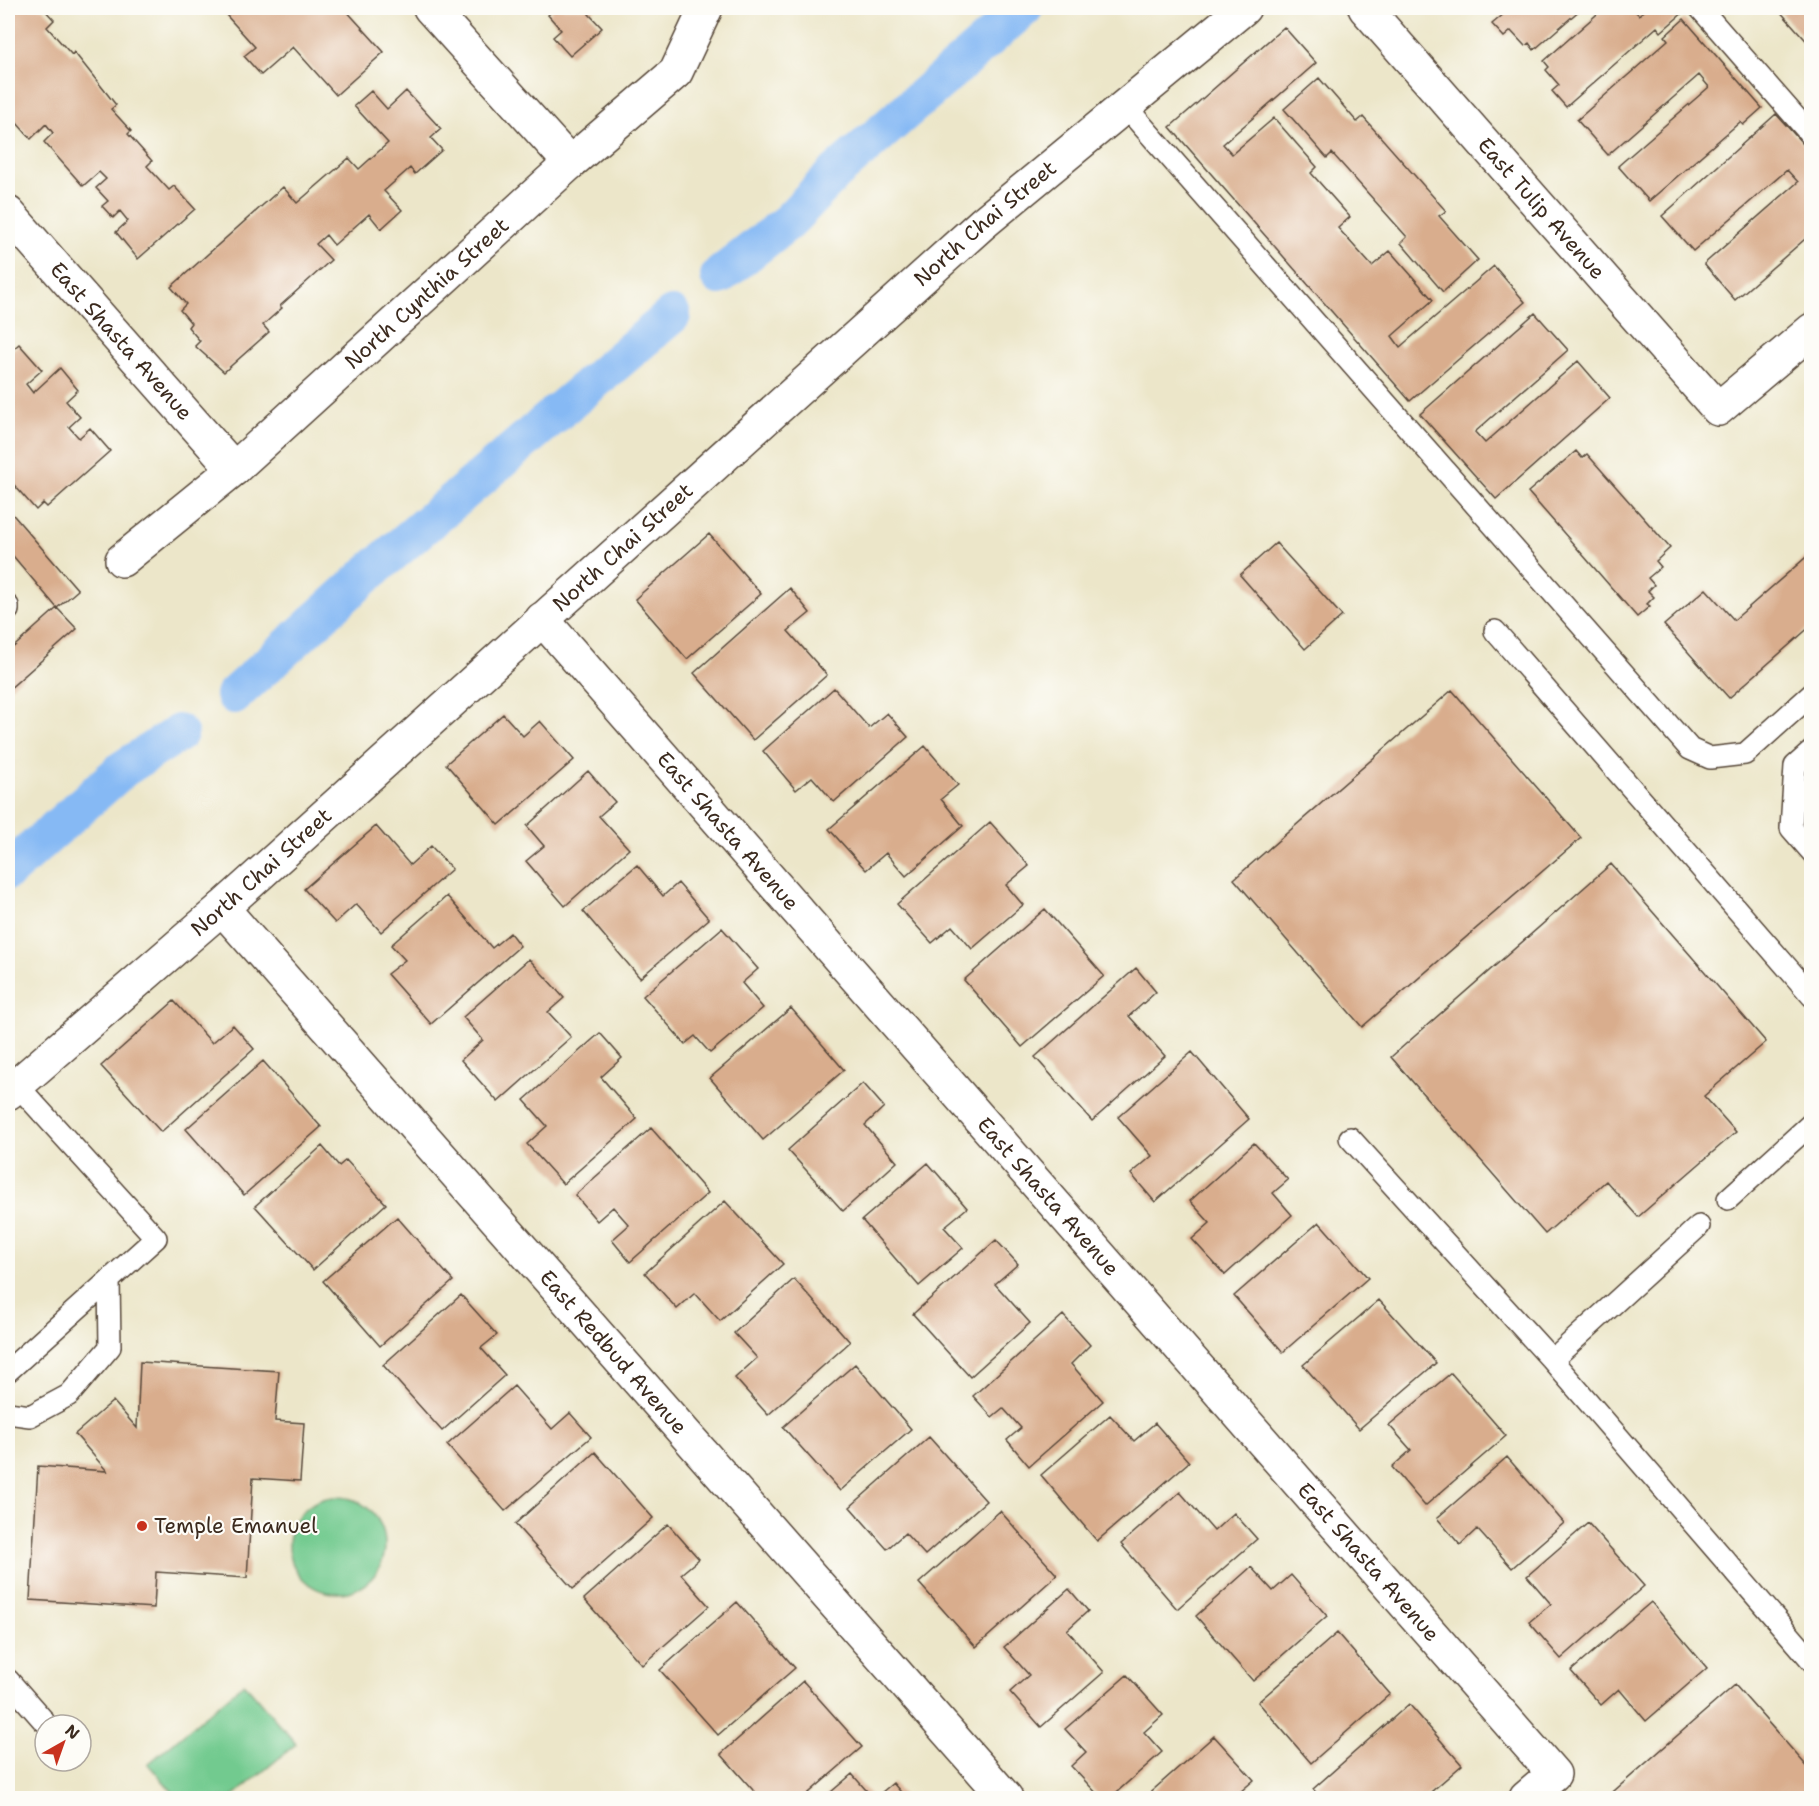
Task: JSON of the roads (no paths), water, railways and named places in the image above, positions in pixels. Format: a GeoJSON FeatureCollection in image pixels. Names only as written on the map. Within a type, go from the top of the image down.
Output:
{"type":"FeatureCollection","features":[{"type":"Feature","properties":{"kind":"street"},"geometry":{"type":"LineString","coordinates":[[430,8],[570,163]]}},
{"type":"Feature","properties":{"kind":"street","name":"North Cynthia Street"},"geometry":{"type":"LineString","coordinates":[[122,560],[234,469],[570,163],[676,72],[706,8]]}},
{"type":"Feature","properties":{"kind":"street","name":"North Chai Street"},"geometry":{"type":"LineString","coordinates":[[12,1089],[222,908],[983,223],[1245,8]]}},
{"type":"Feature","properties":{"kind":"street","name":"East Tulip Avenue"},"geometry":{"type":"LineString","coordinates":[[1365,8],[1718,409],[1812,330]]}},
{"type":"Feature","properties":{"kind":"street","name":"East Shasta Avenue"},"geometry":{"type":"LineString","coordinates":[[8,213],[234,469]]}},
{"type":"Feature","properties":{"kind":"street","name":"East Shasta Avenue"},"geometry":{"type":"LineString","coordinates":[[542,619],[1554,1774],[1526,1798]]}},
{"type":"Feature","properties":{"kind":"street","name":"East Redbud Avenue"},"geometry":{"type":"LineString","coordinates":[[222,908],[1006,1798]]}},
{"type":"Feature","properties":{"kind":"lane"},"geometry":{"type":"LineString","coordinates":[[1700,8],[1812,136]]}},
{"type":"Feature","properties":{"kind":"lane"},"geometry":{"type":"LineString","coordinates":[[1125,106],[1690,749],[1710,758],[1745,754],[1812,694]]}},
{"type":"Feature","properties":{"kind":"lane"},"geometry":{"type":"LineString","coordinates":[[1495,631],[1812,996]]}},
{"type":"Feature","properties":{"kind":"lane"},"geometry":{"type":"LineString","coordinates":[[1812,751],[1795,766],[1791,828],[1812,852]]}},
{"type":"Feature","properties":{"kind":"lane"},"geometry":{"type":"LineString","coordinates":[[8,1371],[156,1238],[12,1089]]}},
{"type":"Feature","properties":{"kind":"lane"},"geometry":{"type":"LineString","coordinates":[[1728,1199],[1812,1123]]}},
{"type":"Feature","properties":{"kind":"lane"},"geometry":{"type":"LineString","coordinates":[[1350,1138],[1552,1360],[1812,1660]]}},
{"type":"Feature","properties":{"kind":"lane"},"geometry":{"type":"LineString","coordinates":[[1552,1360],[1699,1226]]}},
{"type":"Feature","properties":{"kind":"lane"},"geometry":{"type":"LineString","coordinates":[[8,1413],[30,1416],[69,1395],[110,1347],[109,1280]]}},
{"type":"Feature","properties":{"kind":"lane"},"geometry":{"type":"LineString","coordinates":[[8,1680],[37,1713]]}},
{"type":"Feature","properties":{"kind":"waterway"},"geometry":{"type":"LineString","coordinates":[[719,276],[789,221],[834,174],[1024,8]]}},
{"type":"Feature","properties":{"kind":"waterway"},"geometry":{"type":"LineString","coordinates":[[234,695],[370,572],[672,315]]}},
{"type":"Feature","properties":{"kind":"waterway"},"geometry":{"type":"LineString","coordinates":[[8,871],[123,769],[179,733]]}},
{"type":"Feature","properties":{"kind":"place","name":"Temple Emanuel"},"geometry":{"type":"Point","coordinates":[142,1526]}}]}
